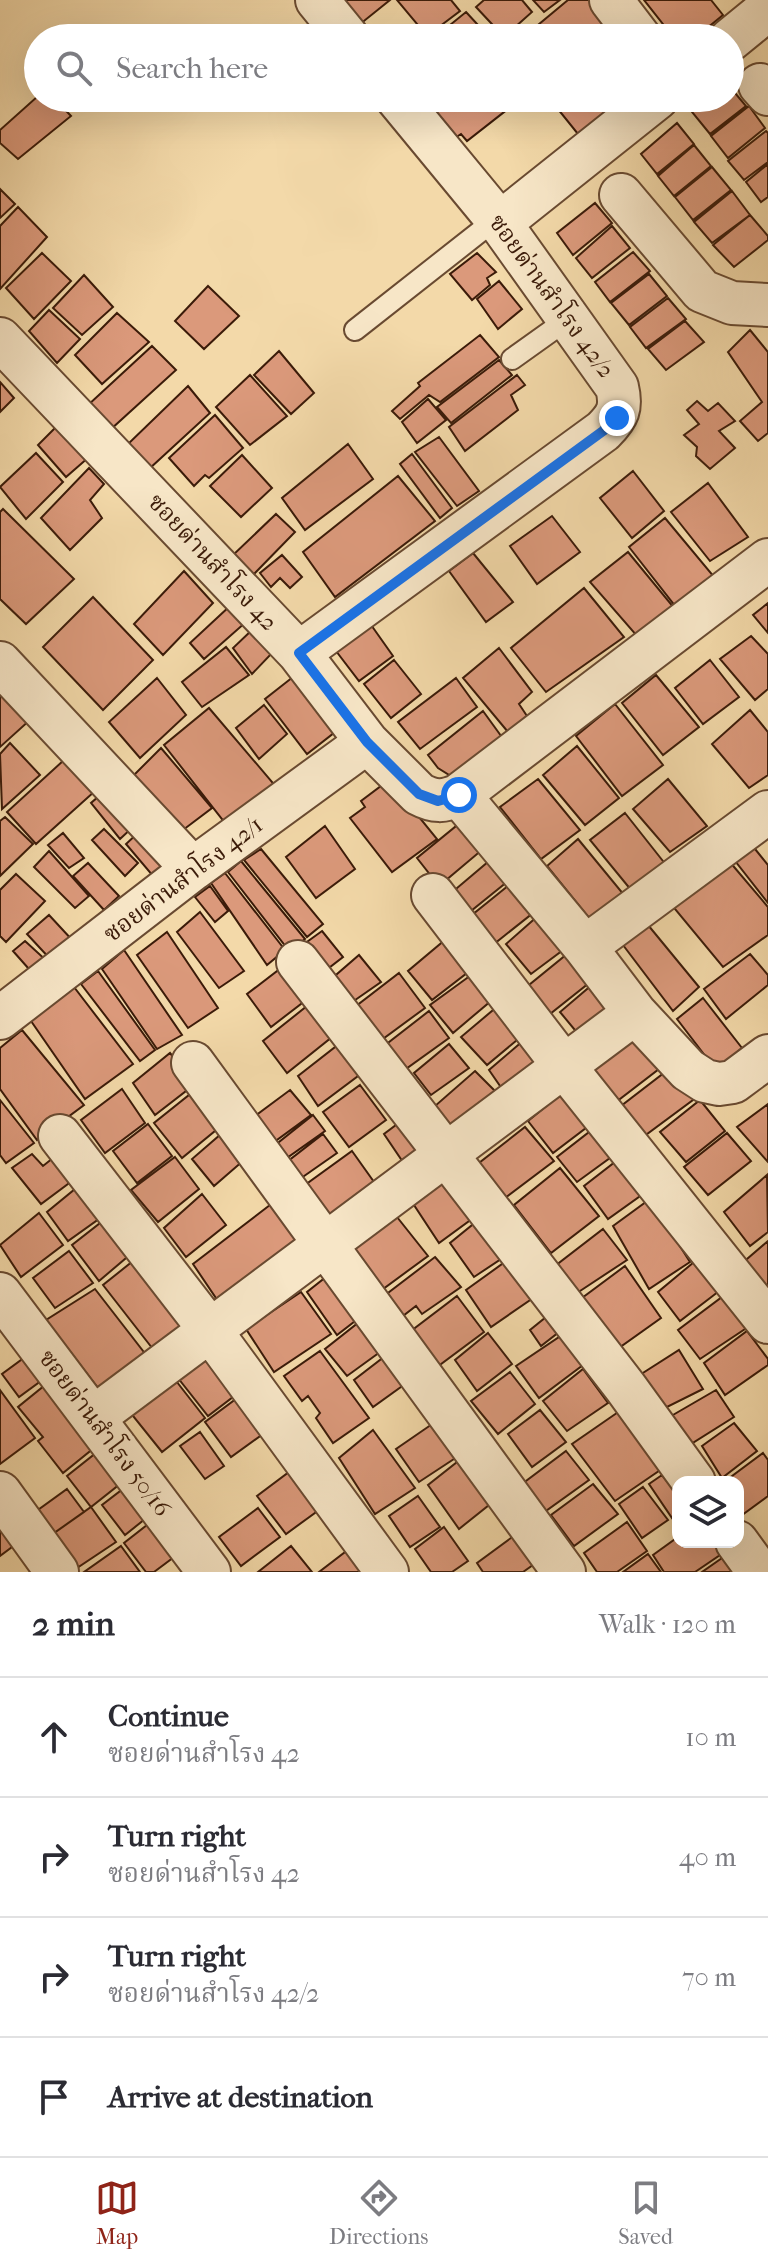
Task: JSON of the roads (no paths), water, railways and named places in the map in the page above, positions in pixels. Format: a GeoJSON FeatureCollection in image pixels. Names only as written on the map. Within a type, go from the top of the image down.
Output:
{"type":"FeatureCollection","features":[{"type":"Feature","properties":{"kind":"street"},"geometry":{"type":"LineString","coordinates":[[317,0],[337,24]]}},
{"type":"Feature","properties":{"kind":"street"},"geometry":{"type":"LineString","coordinates":[[611,0],[629,24]]}},
{"type":"Feature","properties":{"kind":"street"},"geometry":{"type":"LineString","coordinates":[[744,29],[768,9]]}},
{"type":"Feature","properties":{"kind":"street","name":"ซอยด่านสำโรง 42/2"},"geometry":{"type":"LineString","coordinates":[[299,653],[603,431],[617,418],[621,404],[617,387],[498,221],[408,112]]}},
{"type":"Feature","properties":{"kind":"street"},"geometry":{"type":"LineString","coordinates":[[498,221],[639,112]]}},
{"type":"Feature","properties":{"kind":"street"},"geometry":{"type":"LineString","coordinates":[[621,195],[702,291],[732,303],[768,305]]}},
{"type":"Feature","properties":{"kind":"street","name":"ซอยด่านสำโรง 42"},"geometry":{"type":"LineString","coordinates":[[0,339],[299,653],[367,742],[419,794],[438,801],[459,795]]}},
{"type":"Feature","properties":{"kind":"street"},"geometry":{"type":"LineString","coordinates":[[768,560],[459,795],[585,947],[635,1013],[688,1070],[705,1081],[719,1084],[733,1082],[768,1056]]}},
{"type":"Feature","properties":{"kind":"street"},"geometry":{"type":"LineString","coordinates":[[0,663],[193,869]]}},
{"type":"Feature","properties":{"kind":"street","name":"ซอยด่านสำโรง 42/1"},"geometry":{"type":"LineString","coordinates":[[8,998],[367,742]]}},
{"type":"Feature","properties":{"kind":"street"},"geometry":{"type":"LineString","coordinates":[[585,947],[768,812]]}},
{"type":"Feature","properties":{"kind":"street"},"geometry":{"type":"LineString","coordinates":[[433,895],[564,1066],[768,1322]]}},
{"type":"Feature","properties":{"kind":"street"},"geometry":{"type":"LineString","coordinates":[[298,962],[626,1388],[690,1476]]}},
{"type":"Feature","properties":{"kind":"street"},"geometry":{"type":"LineString","coordinates":[[94,1417],[635,1013]]}},
{"type":"Feature","properties":{"kind":"street"},"geometry":{"type":"LineString","coordinates":[[193,1063],[564,1572]]}},
{"type":"Feature","properties":{"kind":"street"},"geometry":{"type":"LineString","coordinates":[[60,1136],[210,1330],[387,1572]]}},
{"type":"Feature","properties":{"kind":"street","name":"ซอยด่านสำโรง 50/16"},"geometry":{"type":"LineString","coordinates":[[8,1320],[94,1417],[209,1572]]}},
{"type":"Feature","properties":{"kind":"street"},"geometry":{"type":"LineString","coordinates":[[0,1493],[57,1572]]}},
{"type":"Feature","properties":{"kind":"street"},"geometry":{"type":"LineString","coordinates":[[741,1548],[758,1571]]}},
{"type":"Feature","properties":{"kind":"lane"},"geometry":{"type":"LineString","coordinates":[[355,330],[498,221]]}},
{"type":"Feature","properties":{"kind":"lane"},"geometry":{"type":"LineString","coordinates":[[512,359],[568,319]]}}]}
